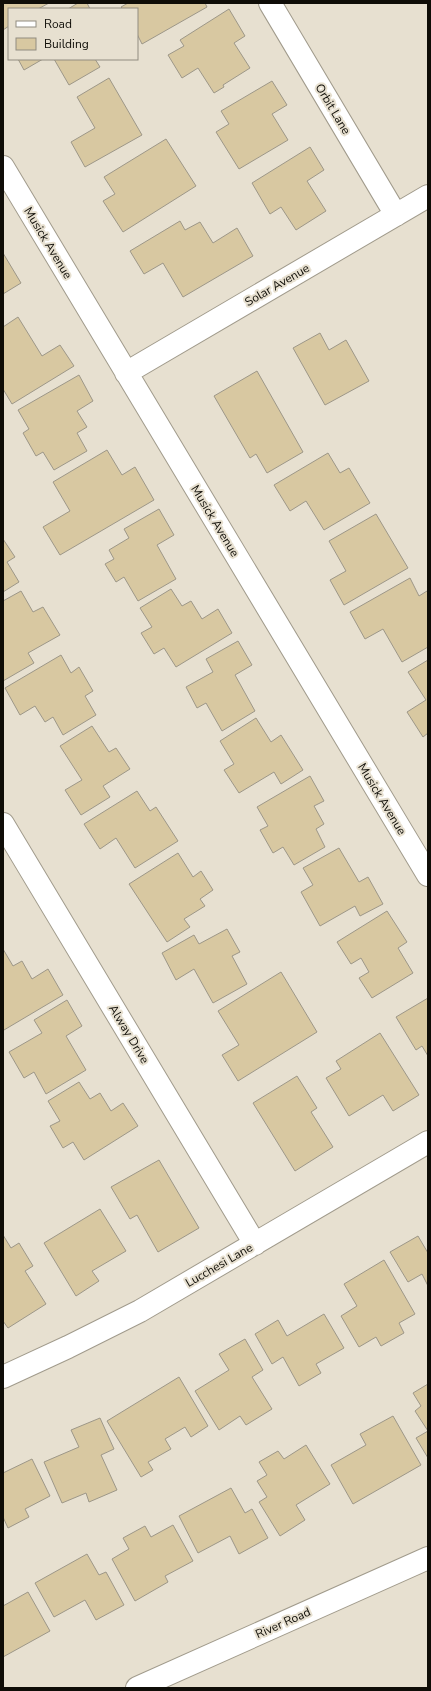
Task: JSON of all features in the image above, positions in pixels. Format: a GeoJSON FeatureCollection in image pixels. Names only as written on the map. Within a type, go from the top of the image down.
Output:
{"type":"FeatureCollection","features":[{"type":"Feature","properties":{"kind":"street","name":"Orbit Lane"},"geometry":{"type":"LineString","coordinates":[[270,3],[396,215]]}},
{"type":"Feature","properties":{"kind":"street","name":"Musick Avenue"},"geometry":{"type":"LineString","coordinates":[[3,167],[428,875]]}},
{"type":"Feature","properties":{"kind":"street","name":"Solar Avenue"},"geometry":{"type":"LineString","coordinates":[[126,374],[428,196]]}},
{"type":"Feature","properties":{"kind":"street","name":"Alway Drive"},"geometry":{"type":"LineString","coordinates":[[3,824],[255,1244]]}},
{"type":"Feature","properties":{"kind":"street","name":"Lucchesi Lane"},"geometry":{"type":"LineString","coordinates":[[3,1377],[140,1311],[428,1142]]}},
{"type":"Feature","properties":{"kind":"street","name":"River Road"},"geometry":{"type":"LineString","coordinates":[[137,1688],[428,1558]]}},
{"type":"Feature","properties":{"kind":"building"},"geometry":{"type":"Polygon","coordinates":[[[3,3],[49,3],[40,8],[8,8],[8,27],[3,30],[3,3]]]}},
{"type":"Feature","properties":{"kind":"building"},"geometry":{"type":"Polygon","coordinates":[[[78,3],[87,3],[90,8],[70,8],[78,3]]]}},
{"type":"Feature","properties":{"kind":"building"},"geometry":{"type":"Polygon","coordinates":[[[128,3],[205,3],[207,7],[142,44],[138,36],[138,8],[121,7],[128,3]]]}},
{"type":"Feature","properties":{"kind":"building"},"geometry":{"type":"Polygon","coordinates":[[[229,9],[245,36],[234,43],[250,68],[223,85],[224,87],[214,93],[198,68],[182,78],[168,55],[184,46],[180,40],[229,9]]]}},
{"type":"Feature","properties":{"kind":"building"},"geometry":{"type":"Polygon","coordinates":[[[19,60],[41,60],[24,70],[19,60]]]}},
{"type":"Feature","properties":{"kind":"building"},"geometry":{"type":"Polygon","coordinates":[[[55,60],[96,60],[100,67],[69,85],[55,60]]]}},
{"type":"Feature","properties":{"kind":"building"},"geometry":{"type":"Polygon","coordinates":[[[109,78],[142,135],[85,167],[71,142],[95,128],[77,97],[109,78]]]}},
{"type":"Feature","properties":{"kind":"building"},"geometry":{"type":"Polygon","coordinates":[[[272,81],[287,105],[272,114],[288,140],[239,169],[216,132],[229,124],[221,111],[272,81]]]}},
{"type":"Feature","properties":{"kind":"building"},"geometry":{"type":"Polygon","coordinates":[[[166,139],[196,186],[123,232],[103,201],[115,194],[104,177],[166,139]]]}},
{"type":"Feature","properties":{"kind":"building"},"geometry":{"type":"Polygon","coordinates":[[[310,147],[324,170],[307,181],[326,211],[296,230],[281,207],[270,214],[252,183],[310,147]]]}},
{"type":"Feature","properties":{"kind":"building"},"geometry":{"type":"Polygon","coordinates":[[[180,221],[185,230],[200,222],[213,243],[237,228],[253,256],[183,297],[163,263],[144,274],[130,251],[180,221]]]}},
{"type":"Feature","properties":{"kind":"building"},"geometry":{"type":"Polygon","coordinates":[[[3,253],[21,283],[3,294],[3,253]]]}},
{"type":"Feature","properties":{"kind":"building"},"geometry":{"type":"Polygon","coordinates":[[[18,317],[42,356],[60,345],[74,366],[12,404],[3,389],[3,327],[18,317]]]}},
{"type":"Feature","properties":{"kind":"building"},"geometry":{"type":"Polygon","coordinates":[[[320,333],[329,350],[346,340],[369,381],[325,405],[293,348],[320,333]]]}},
{"type":"Feature","properties":{"kind":"building"},"geometry":{"type":"Polygon","coordinates":[[[257,371],[303,452],[267,473],[256,454],[250,458],[214,396],[257,371]]]}},
{"type":"Feature","properties":{"kind":"building"},"geometry":{"type":"Polygon","coordinates":[[[79,375],[93,401],[77,411],[87,427],[77,433],[87,451],[54,470],[43,452],[36,456],[23,433],[29,429],[18,410],[79,375]]]}},
{"type":"Feature","properties":{"kind":"building"},"geometry":{"type":"Polygon","coordinates":[[[107,450],[122,475],[135,467],[154,500],[60,555],[43,527],[70,511],[53,482],[107,450]]]}},
{"type":"Feature","properties":{"kind":"building"},"geometry":{"type":"Polygon","coordinates":[[[328,453],[340,473],[349,468],[370,503],[324,530],[306,501],[290,511],[274,485],[328,453]]]}},
{"type":"Feature","properties":{"kind":"building"},"geometry":{"type":"Polygon","coordinates":[[[159,509],[174,535],[157,545],[176,579],[138,601],[124,577],[116,582],[105,564],[114,559],[109,550],[129,538],[124,529],[159,509]]]}},
{"type":"Feature","properties":{"kind":"building"},"geometry":{"type":"Polygon","coordinates":[[[376,514],[408,568],[344,605],[330,580],[346,571],[329,541],[376,514]]]}},
{"type":"Feature","properties":{"kind":"building"},"geometry":{"type":"Polygon","coordinates":[[[3,539],[15,557],[7,562],[19,582],[3,592],[3,539]]]}},
{"type":"Feature","properties":{"kind":"building"},"geometry":{"type":"Polygon","coordinates":[[[410,578],[419,596],[427,591],[428,593],[428,647],[402,662],[383,629],[365,639],[350,612],[410,578]]]}},
{"type":"Feature","properties":{"kind":"building"},"geometry":{"type":"Polygon","coordinates":[[[171,589],[182,606],[191,601],[202,619],[218,609],[232,633],[176,667],[164,648],[154,654],[141,633],[152,627],[140,608],[171,589]]]}},
{"type":"Feature","properties":{"kind":"building"},"geometry":{"type":"Polygon","coordinates":[[[21,591],[33,612],[43,607],[60,635],[28,653],[34,663],[3,681],[3,601],[21,591]]]}},
{"type":"Feature","properties":{"kind":"building"},"geometry":{"type":"Polygon","coordinates":[[[238,641],[252,665],[235,675],[255,711],[222,731],[206,703],[197,708],[186,687],[213,672],[206,659],[238,641]]]}},
{"type":"Feature","properties":{"kind":"building"},"geometry":{"type":"Polygon","coordinates":[[[61,655],[71,673],[79,667],[93,691],[85,696],[96,715],[63,735],[53,717],[45,722],[35,706],[20,715],[5,688],[61,655]]]}},
{"type":"Feature","properties":{"kind":"building"},"geometry":{"type":"Polygon","coordinates":[[[428,660],[428,733],[423,737],[407,712],[426,700],[408,672],[428,660]]]}},
{"type":"Feature","properties":{"kind":"building"},"geometry":{"type":"Polygon","coordinates":[[[256,718],[271,742],[281,735],[303,770],[281,784],[274,772],[239,793],[224,770],[234,764],[220,741],[256,718]]]}},
{"type":"Feature","properties":{"kind":"building"},"geometry":{"type":"Polygon","coordinates":[[[92,726],[109,752],[116,748],[130,769],[103,786],[110,797],[81,815],[65,790],[82,780],[60,746],[92,726]]]}},
{"type":"Feature","properties":{"kind":"building"},"geometry":{"type":"Polygon","coordinates":[[[310,776],[324,801],[314,806],[324,824],[316,829],[325,847],[294,865],[283,847],[273,853],[260,830],[268,826],[257,807],[310,776]]]}},
{"type":"Feature","properties":{"kind":"building"},"geometry":{"type":"Polygon","coordinates":[[[137,791],[150,811],[156,807],[178,841],[135,868],[116,838],[100,849],[84,824],[137,791]]]}},
{"type":"Feature","properties":{"kind":"building"},"geometry":{"type":"Polygon","coordinates":[[[339,848],[359,882],[368,877],[383,904],[360,916],[355,906],[320,926],[301,892],[313,885],[303,868],[339,848]]]}},
{"type":"Feature","properties":{"kind":"building"},"geometry":{"type":"Polygon","coordinates":[[[178,853],[193,877],[201,871],[213,890],[200,899],[205,906],[184,919],[190,927],[167,942],[129,884],[178,853]]]}},
{"type":"Feature","properties":{"kind":"building"},"geometry":{"type":"Polygon","coordinates":[[[387,911],[407,942],[398,948],[413,973],[372,998],[359,978],[369,972],[361,958],[351,964],[337,942],[387,911]]]}},
{"type":"Feature","properties":{"kind":"building"},"geometry":{"type":"Polygon","coordinates":[[[227,929],[240,952],[232,956],[247,984],[213,1003],[194,969],[176,980],[162,953],[194,935],[199,944],[227,929]]]}},
{"type":"Feature","properties":{"kind":"building"},"geometry":{"type":"Polygon","coordinates":[[[3,949],[13,966],[22,961],[32,979],[48,969],[63,995],[4,1030],[3,1027],[3,949]]]}},
{"type":"Feature","properties":{"kind":"building"},"geometry":{"type":"Polygon","coordinates":[[[281,972],[317,1032],[238,1081],[222,1055],[239,1045],[218,1011],[281,972]]]}},
{"type":"Feature","properties":{"kind":"building"},"geometry":{"type":"Polygon","coordinates":[[[428,998],[428,1056],[422,1046],[416,1050],[396,1017],[428,998]]]}},
{"type":"Feature","properties":{"kind":"building"},"geometry":{"type":"Polygon","coordinates":[[[67,1000],[82,1026],[66,1036],[86,1070],[46,1094],[34,1072],[24,1078],[9,1052],[42,1033],[34,1020],[67,1000]]]}},
{"type":"Feature","properties":{"kind":"building"},"geometry":{"type":"Polygon","coordinates":[[[380,1033],[419,1095],[393,1111],[383,1095],[349,1116],[326,1078],[341,1069],[336,1061],[380,1033]]]}},
{"type":"Feature","properties":{"kind":"building"},"geometry":{"type":"Polygon","coordinates":[[[297,1076],[317,1108],[311,1112],[333,1147],[295,1171],[253,1103],[297,1076]]]}},
{"type":"Feature","properties":{"kind":"building"},"geometry":{"type":"Polygon","coordinates":[[[79,1082],[90,1099],[100,1093],[111,1111],[123,1103],[138,1126],[84,1160],[73,1142],[63,1148],[50,1126],[60,1121],[48,1101],[79,1082]]]}},
{"type":"Feature","properties":{"kind":"building"},"geometry":{"type":"Polygon","coordinates":[[[159,1160],[199,1228],[158,1252],[137,1215],[130,1219],[111,1187],[159,1160]]]}},
{"type":"Feature","properties":{"kind":"building"},"geometry":{"type":"Polygon","coordinates":[[[100,1209],[126,1251],[92,1271],[99,1281],[76,1296],[44,1243],[100,1209]]]}},
{"type":"Feature","properties":{"kind":"building"},"geometry":{"type":"Polygon","coordinates":[[[3,1235],[11,1248],[19,1243],[33,1266],[25,1271],[46,1304],[8,1328],[3,1321],[3,1235]]]}},
{"type":"Feature","properties":{"kind":"building"},"geometry":{"type":"Polygon","coordinates":[[[418,1236],[428,1253],[428,1286],[422,1274],[408,1282],[390,1252],[418,1236]]]}},
{"type":"Feature","properties":{"kind":"building"},"geometry":{"type":"Polygon","coordinates":[[[384,1260],[415,1314],[399,1323],[404,1333],[381,1346],[376,1337],[359,1347],[341,1316],[357,1306],[344,1284],[384,1260]]]}},
{"type":"Feature","properties":{"kind":"building"},"geometry":{"type":"Polygon","coordinates":[[[324,1314],[344,1348],[316,1364],[321,1373],[299,1386],[283,1357],[272,1364],[255,1334],[278,1320],[287,1336],[324,1314]]]}},
{"type":"Feature","properties":{"kind":"building"},"geometry":{"type":"Polygon","coordinates":[[[245,1339],[263,1370],[252,1377],[272,1409],[246,1425],[240,1416],[219,1430],[195,1391],[229,1370],[219,1354],[245,1339]]]}},
{"type":"Feature","properties":{"kind":"building"},"geometry":{"type":"Polygon","coordinates":[[[179,1377],[208,1426],[191,1437],[185,1427],[165,1439],[171,1449],[148,1462],[153,1470],[141,1477],[107,1421],[179,1377]]]}},
{"type":"Feature","properties":{"kind":"building"},"geometry":{"type":"Polygon","coordinates":[[[428,1384],[428,1431],[415,1411],[421,1406],[413,1393],[428,1384]]]}},
{"type":"Feature","properties":{"kind":"building"},"geometry":{"type":"Polygon","coordinates":[[[393,1416],[421,1465],[353,1504],[331,1465],[366,1445],[360,1434],[393,1416]]]}},
{"type":"Feature","properties":{"kind":"building"},"geometry":{"type":"Polygon","coordinates":[[[100,1418],[114,1449],[101,1455],[117,1490],[89,1502],[86,1493],[62,1503],[44,1462],[79,1447],[71,1430],[100,1418]]]}},
{"type":"Feature","properties":{"kind":"building"},"geometry":{"type":"Polygon","coordinates":[[[428,1431],[428,1458],[416,1438],[428,1431]]]}},
{"type":"Feature","properties":{"kind":"building"},"geometry":{"type":"Polygon","coordinates":[[[306,1445],[330,1484],[296,1505],[305,1520],[280,1536],[259,1502],[267,1497],[257,1481],[267,1475],[259,1462],[278,1451],[284,1459],[306,1445]]]}},
{"type":"Feature","properties":{"kind":"building"},"geometry":{"type":"Polygon","coordinates":[[[32,1459],[50,1496],[25,1509],[29,1517],[8,1528],[3,1517],[3,1473],[32,1459]]]}},
{"type":"Feature","properties":{"kind":"building"},"geometry":{"type":"Polygon","coordinates":[[[231,1488],[245,1513],[252,1509],[268,1538],[239,1554],[230,1536],[198,1553],[179,1516],[231,1488]]]}},
{"type":"Feature","properties":{"kind":"building"},"geometry":{"type":"Polygon","coordinates":[[[173,1525],[193,1561],[165,1576],[168,1582],[135,1601],[112,1559],[129,1549],[123,1538],[145,1526],[151,1537],[173,1525]]]}},
{"type":"Feature","properties":{"kind":"building"},"geometry":{"type":"Polygon","coordinates":[[[87,1554],[99,1575],[106,1572],[124,1605],[96,1620],[85,1600],[54,1617],[35,1583],[87,1554]]]}},
{"type":"Feature","properties":{"kind":"building"},"geometry":{"type":"Polygon","coordinates":[[[28,1592],[50,1631],[3,1657],[3,1606],[28,1592]]]}}]}
